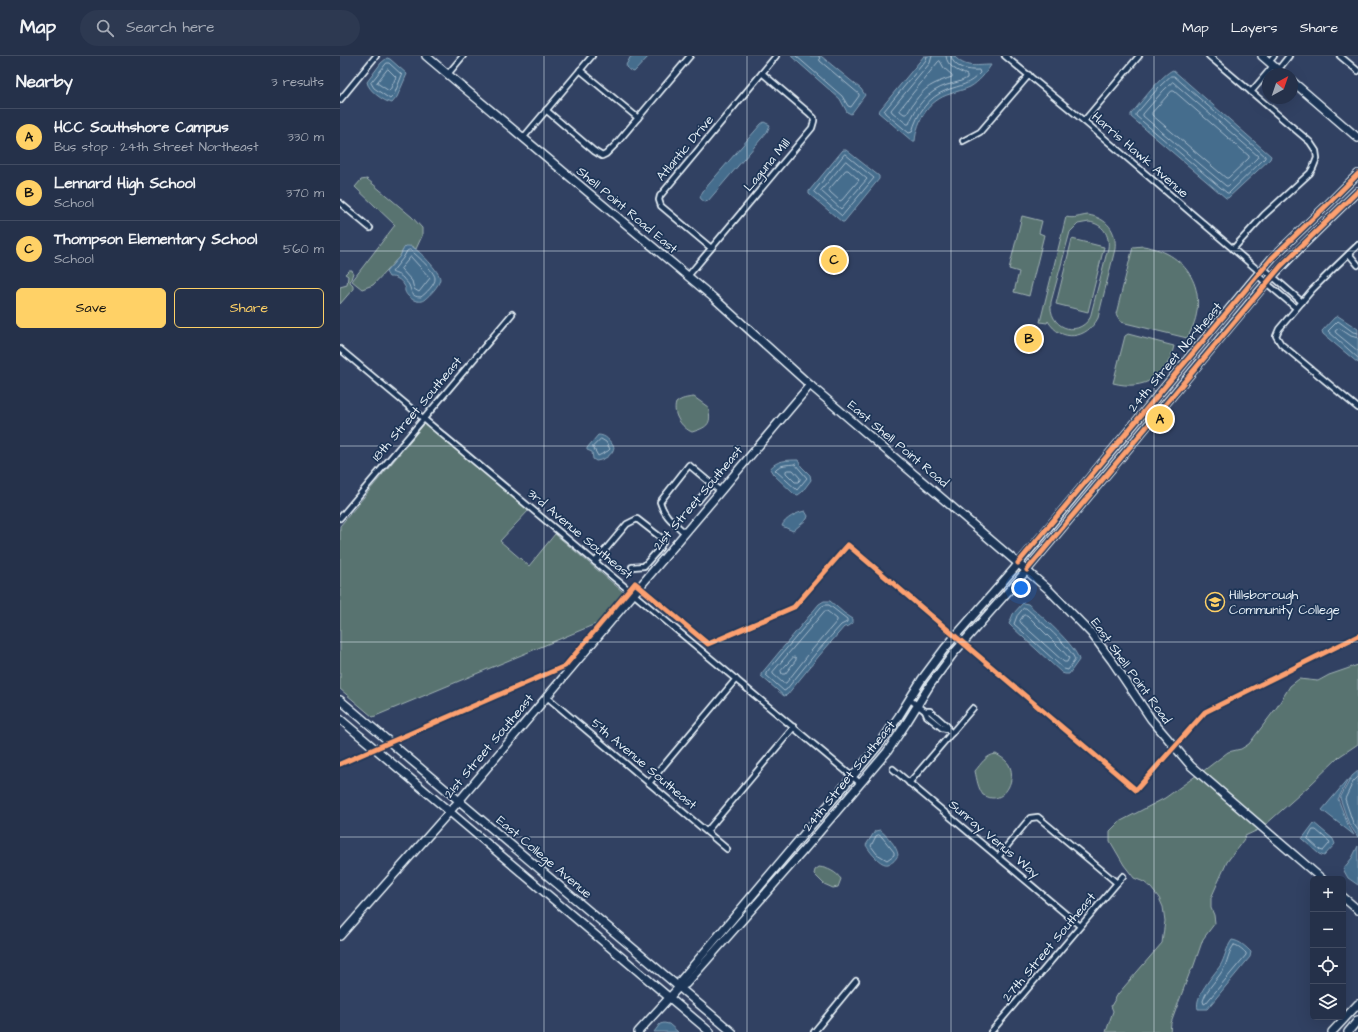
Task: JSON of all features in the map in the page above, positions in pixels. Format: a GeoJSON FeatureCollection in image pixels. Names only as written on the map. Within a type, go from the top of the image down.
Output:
{"type":"FeatureCollection","features":[{"type":"Feature","properties":{"kind":"street"},"geometry":{"type":"LineString","coordinates":[[340,100],[376,56]]}},
{"type":"Feature","properties":{"kind":"street","name":"Shell Point Road East"},"geometry":{"type":"LineString","coordinates":[[426,56],[688,276],[810,385]]}},
{"type":"Feature","properties":{"kind":"street"},"geometry":{"type":"LineString","coordinates":[[448,74],[463,56]]}},
{"type":"Feature","properties":{"kind":"street"},"geometry":{"type":"LineString","coordinates":[[523,138],[592,56]]}},
{"type":"Feature","properties":{"kind":"street"},"geometry":{"type":"LineString","coordinates":[[546,110],[594,151],[602,156],[610,150],[690,56]]}},
{"type":"Feature","properties":{"kind":"street","name":"Atlantic Drive"},"geometry":{"type":"LineString","coordinates":[[711,248],[661,206],[659,200],[660,196],[776,56]]}},
{"type":"Feature","properties":{"kind":"street","name":"Harris Hawk Avenue"},"geometry":{"type":"LineString","coordinates":[[1005,56],[1084,121],[1260,272]]}},
{"type":"Feature","properties":{"kind":"street"},"geometry":{"type":"LineString","coordinates":[[1084,121],[1139,56]]}},
{"type":"Feature","properties":{"kind":"street"},"geometry":{"type":"LineString","coordinates":[[1209,56],[1310,142],[1316,151],[1317,158],[1316,164],[1310,173],[1264,215],[1233,249]]}},
{"type":"Feature","properties":{"kind":"street"},"geometry":{"type":"LineString","coordinates":[[1262,56],[1276,65]]}},
{"type":"Feature","properties":{"kind":"street"},"geometry":{"type":"LineString","coordinates":[[1251,92],[1276,65],[1288,56]]}},
{"type":"Feature","properties":{"kind":"street"},"geometry":{"type":"LineString","coordinates":[[1340,56],[1358,71]]}},
{"type":"Feature","properties":{"kind":"street"},"geometry":{"type":"LineString","coordinates":[[580,70],[638,118]]}},
{"type":"Feature","properties":{"kind":"street","name":"Laguna Mill"},"geometry":{"type":"LineString","coordinates":[[688,276],[814,125],[814,118],[809,113],[762,73]]}},
{"type":"Feature","properties":{"kind":"street"},"geometry":{"type":"LineString","coordinates":[[963,142],[980,132],[1029,75]]}},
{"type":"Feature","properties":{"kind":"street"},"geometry":{"type":"LineString","coordinates":[[1298,87],[1358,138]]}},
{"type":"Feature","properties":{"kind":"street","name":"24th Street Northeast"},"geometry":{"type":"LineString","coordinates":[[1018,563],[1277,252],[1358,174]]}},
{"type":"Feature","properties":{"kind":"street","name":"24th Street Northeast"},"geometry":{"type":"LineString","coordinates":[[1027,570],[1272,276],[1306,240],[1358,191]]}},
{"type":"Feature","properties":{"kind":"street"},"geometry":{"type":"LineString","coordinates":[[340,202],[370,228]]}},
{"type":"Feature","properties":{"kind":"street"},"geometry":{"type":"LineString","coordinates":[[1358,245],[1296,308],[1278,329],[1276,336],[1277,340],[1358,408]]}},
{"type":"Feature","properties":{"kind":"street"},"geometry":{"type":"LineString","coordinates":[[1349,254],[1358,265]]}},
{"type":"Feature","properties":{"kind":"street"},"geometry":{"type":"LineString","coordinates":[[1260,272],[1272,276],[1302,302]]}},
{"type":"Feature","properties":{"kind":"street"},"geometry":{"type":"LineString","coordinates":[[1260,272],[1266,283],[1296,308]]}},
{"type":"Feature","properties":{"kind":"street","name":"18th Street Southeast"},"geometry":{"type":"LineString","coordinates":[[340,518],[512,314]]}},
{"type":"Feature","properties":{"kind":"street","name":"3rd Avenue Southeast"},"geometry":{"type":"LineString","coordinates":[[340,349],[860,783]]}},
{"type":"Feature","properties":{"kind":"street","name":"East Shell Point Road"},"geometry":{"type":"LineString","coordinates":[[810,385],[1027,570],[1062,602],[1091,633],[1112,661],[1150,719],[1191,766],[1319,876]]}},
{"type":"Feature","properties":{"kind":"street","name":"21st Street Southeast"},"geometry":{"type":"LineString","coordinates":[[340,936],[459,801],[810,385]]}},
{"type":"Feature","properties":{"kind":"street"},"geometry":{"type":"LineString","coordinates":[[685,533],[669,519],[662,509],[660,502],[689,465],[720,491]]}},
{"type":"Feature","properties":{"kind":"street"},"geometry":{"type":"LineString","coordinates":[[698,501],[712,484]]}},
{"type":"Feature","properties":{"kind":"street"},"geometry":{"type":"LineString","coordinates":[[595,562],[627,524],[637,520],[664,540],[660,548],[644,566]]}},
{"type":"Feature","properties":{"kind":"street","name":"24th Street Southeast"},"geometry":{"type":"LineString","coordinates":[[679,987],[681,980],[878,746],[922,679],[945,648],[1018,563]]}},
{"type":"Feature","properties":{"kind":"street"},"geometry":{"type":"LineString","coordinates":[[632,567],[644,566],[652,572]]}},
{"type":"Feature","properties":{"kind":"street","name":"24th Street Southeast"},"geometry":{"type":"LineString","coordinates":[[638,1032],[679,987],[686,984],[804,850],[887,752],[930,685],[953,654],[1027,570]]}},
{"type":"Feature","properties":{"kind":"street"},"geometry":{"type":"LineString","coordinates":[[649,783],[736,679]]}},
{"type":"Feature","properties":{"kind":"street","name":"5th Avenue Southeast"},"geometry":{"type":"LineString","coordinates":[[547,696],[727,849]]}},
{"type":"Feature","properties":{"kind":"street"},"geometry":{"type":"LineString","coordinates":[[909,699],[925,712],[930,712],[947,726],[947,729],[952,733]]}},
{"type":"Feature","properties":{"kind":"street","name":"East College Avenue"},"geometry":{"type":"LineString","coordinates":[[340,700],[732,1032]]}},
{"type":"Feature","properties":{"kind":"street"},"geometry":{"type":"LineString","coordinates":[[910,782],[973,708]]}},
{"type":"Feature","properties":{"kind":"street","name":"East College Avenue"},"geometry":{"type":"LineString","coordinates":[[340,719],[710,1032]]}},
{"type":"Feature","properties":{"kind":"street"},"geometry":{"type":"LineString","coordinates":[[706,831],[794,727]]}},
{"type":"Feature","properties":{"kind":"street","name":"Sunray Venus Way"},"geometry":{"type":"LineString","coordinates":[[893,769],[1080,926]]}},
{"type":"Feature","properties":{"kind":"street"},"geometry":{"type":"LineString","coordinates":[[998,857],[1030,818],[1038,817],[1117,883]]}},
{"type":"Feature","properties":{"kind":"street","name":"27th Street Southeast"},"geometry":{"type":"LineString","coordinates":[[991,1032],[1123,876]]}},
{"type":"Feature","properties":{"kind":"street"},"geometry":{"type":"LineString","coordinates":[[1346,900],[1358,910]]}},
{"type":"Feature","properties":{"kind":"street"},"geometry":{"type":"LineString","coordinates":[[814,1032],[856,981]]}},
{"type":"Feature","properties":{"kind":"street"},"geometry":{"type":"LineString","coordinates":[[1332,1032],[1358,1004]]}},
{"type":"Feature","properties":{"kind":"street"},"geometry":{"type":"LineString","coordinates":[[1348,1032],[1358,1020]]}},
{"type":"Feature","properties":{"kind":"green space"},"geometry":{"type":"Polygon","coordinates":[[[367,179],[412,217],[422,228],[422,236],[416,249],[411,246],[403,250],[400,256],[373,285],[362,289],[352,281],[395,225],[355,187],[361,180],[367,179]]]}},
{"type":"Feature","properties":{"kind":"green space"},"geometry":{"type":"Polygon","coordinates":[[[1088,215],[1101,219],[1109,226],[1114,237],[1115,249],[1098,318],[1093,325],[1081,334],[1074,336],[1067,335],[1060,333],[1053,328],[1048,321],[1047,323],[1040,322],[1066,217],[1075,218],[1088,215]],[[1089,222],[1078,224],[1070,232],[1051,302],[1051,311],[1058,324],[1071,329],[1078,328],[1090,318],[1108,248],[1107,235],[1102,228],[1089,222]]]}},
{"type":"Feature","properties":{"kind":"green space"},"geometry":{"type":"Polygon","coordinates":[[[1022,216],[1042,221],[1039,233],[1044,235],[1029,296],[1014,292],[1019,272],[1009,269],[1022,216]]]}},
{"type":"Feature","properties":{"kind":"green space"},"geometry":{"type":"Polygon","coordinates":[[[1072,239],[1104,247],[1088,312],[1056,304],[1072,239]]]}},
{"type":"Feature","properties":{"kind":"green space"},"geometry":{"type":"Polygon","coordinates":[[[1143,246],[1160,250],[1174,258],[1185,267],[1192,279],[1197,293],[1197,307],[1194,323],[1187,338],[1121,322],[1116,314],[1133,247],[1143,246]]]}},
{"type":"Feature","properties":{"kind":"green space"},"geometry":{"type":"Polygon","coordinates":[[[349,270],[352,270],[353,273],[350,282],[353,285],[353,289],[340,304],[340,287],[347,285],[348,276],[345,274],[349,270]]]}},
{"type":"Feature","properties":{"kind":"green space"},"geometry":{"type":"Polygon","coordinates":[[[1128,334],[1174,346],[1171,357],[1166,366],[1160,373],[1144,383],[1124,385],[1113,383],[1125,336],[1128,334]]]}},
{"type":"Feature","properties":{"kind":"green space"},"geometry":{"type":"Polygon","coordinates":[[[694,397],[708,407],[710,417],[706,426],[692,432],[681,424],[675,412],[675,407],[676,403],[680,400],[694,397]]]}},
{"type":"Feature","properties":{"kind":"green space"},"geometry":{"type":"Polygon","coordinates":[[[425,423],[529,510],[500,541],[529,566],[555,534],[628,596],[610,618],[373,717],[340,689],[340,526],[425,423]]]}},
{"type":"Feature","properties":{"kind":"green space"},"geometry":{"type":"Polygon","coordinates":[[[1358,665],[1358,744],[1340,756],[1264,826],[1202,772],[1228,752],[1241,749],[1249,744],[1277,707],[1290,686],[1299,679],[1318,681],[1329,675],[1358,665]]]}},
{"type":"Feature","properties":{"kind":"green space"},"geometry":{"type":"Polygon","coordinates":[[[996,754],[1008,763],[1011,777],[1006,792],[997,797],[991,798],[983,795],[981,792],[975,771],[989,756],[996,754]]]}},
{"type":"Feature","properties":{"kind":"green space"},"geometry":{"type":"Polygon","coordinates":[[[1197,775],[1260,829],[1245,836],[1227,862],[1211,898],[1211,908],[1215,923],[1203,939],[1171,1023],[1170,1032],[1106,1032],[1113,1011],[1111,1006],[1118,994],[1162,943],[1165,921],[1163,907],[1159,898],[1144,882],[1134,878],[1124,865],[1110,841],[1110,831],[1119,822],[1165,798],[1197,775]]]}},
{"type":"Feature","properties":{"kind":"green space"},"geometry":{"type":"Polygon","coordinates":[[[819,867],[826,868],[837,874],[841,879],[838,887],[833,888],[824,884],[814,874],[815,870],[819,867]]]}},
{"type":"Feature","properties":{"kind":"water"},"geometry":{"type":"Polygon","coordinates":[[[631,56],[649,56],[634,72],[629,70],[626,65],[631,56]]]}},
{"type":"Feature","properties":{"kind":"water"},"geometry":{"type":"Polygon","coordinates":[[[791,56],[821,56],[861,89],[865,95],[851,114],[847,112],[840,99],[791,56]]]}},
{"type":"Feature","properties":{"kind":"water"},"geometry":{"type":"Polygon","coordinates":[[[924,56],[954,56],[967,65],[991,65],[976,83],[968,88],[943,97],[930,106],[921,118],[915,141],[912,141],[878,112],[924,56]]]}},
{"type":"Feature","properties":{"kind":"water"},"geometry":{"type":"Polygon","coordinates":[[[387,58],[407,74],[397,97],[392,103],[377,95],[370,89],[367,82],[381,63],[387,58]]]}},
{"type":"Feature","properties":{"kind":"water"},"geometry":{"type":"Polygon","coordinates":[[[1173,70],[1271,156],[1270,159],[1228,198],[1226,198],[1131,117],[1131,114],[1151,90],[1163,77],[1173,70]]]}},
{"type":"Feature","properties":{"kind":"water"},"geometry":{"type":"Polygon","coordinates":[[[764,122],[770,125],[767,132],[708,201],[705,202],[701,199],[700,197],[703,191],[764,122]]]}},
{"type":"Feature","properties":{"kind":"water"},"geometry":{"type":"Polygon","coordinates":[[[843,150],[846,150],[879,176],[879,179],[844,222],[842,222],[809,194],[809,191],[843,150]]]}},
{"type":"Feature","properties":{"kind":"water"},"geometry":{"type":"Polygon","coordinates":[[[406,246],[412,247],[419,252],[437,271],[440,279],[436,287],[422,301],[414,300],[408,296],[402,282],[399,279],[389,277],[386,272],[400,256],[406,246]]]}},
{"type":"Feature","properties":{"kind":"water"},"geometry":{"type":"Polygon","coordinates":[[[1338,316],[1358,329],[1358,363],[1323,334],[1322,331],[1334,318],[1338,316]]]}},
{"type":"Feature","properties":{"kind":"water"},"geometry":{"type":"Polygon","coordinates":[[[598,435],[606,437],[614,447],[608,457],[596,461],[593,459],[592,452],[587,450],[587,448],[598,435]]]}},
{"type":"Feature","properties":{"kind":"water"},"geometry":{"type":"Polygon","coordinates":[[[786,460],[798,460],[801,466],[810,475],[811,480],[798,495],[794,494],[773,474],[770,469],[779,462],[786,460]]]}},
{"type":"Feature","properties":{"kind":"water"},"geometry":{"type":"Polygon","coordinates":[[[805,511],[808,516],[807,519],[793,531],[782,526],[785,521],[792,516],[805,511]]]}},
{"type":"Feature","properties":{"kind":"water"},"geometry":{"type":"Polygon","coordinates":[[[824,601],[830,601],[853,619],[853,623],[844,627],[787,695],[784,696],[761,676],[761,674],[819,604],[824,601]]]}},
{"type":"Feature","properties":{"kind":"water"},"geometry":{"type":"Polygon","coordinates":[[[1023,603],[1028,604],[1071,646],[1079,660],[1069,674],[1062,673],[1009,624],[1013,614],[1023,603]]]}},
{"type":"Feature","properties":{"kind":"water"},"geometry":{"type":"Polygon","coordinates":[[[1358,771],[1358,837],[1349,824],[1340,798],[1352,776],[1358,771]]]}},
{"type":"Feature","properties":{"kind":"water"},"geometry":{"type":"Polygon","coordinates":[[[1349,778],[1338,799],[1348,825],[1354,835],[1322,810],[1349,778]]]}},
{"type":"Feature","properties":{"kind":"water"},"geometry":{"type":"Polygon","coordinates":[[[1314,823],[1333,839],[1335,844],[1324,856],[1319,854],[1302,839],[1314,823]]]}},
{"type":"Feature","properties":{"kind":"water"},"geometry":{"type":"Polygon","coordinates":[[[880,830],[891,841],[896,848],[898,855],[891,863],[888,864],[882,863],[872,854],[866,845],[875,831],[880,830]]]}},
{"type":"Feature","properties":{"kind":"water"},"geometry":{"type":"Polygon","coordinates":[[[1358,846],[1358,885],[1348,878],[1343,869],[1352,858],[1358,846]]]}},
{"type":"Feature","properties":{"kind":"water"},"geometry":{"type":"Polygon","coordinates":[[[1232,940],[1247,948],[1251,952],[1250,957],[1207,1009],[1198,1009],[1201,992],[1220,966],[1232,940]]]}},
{"type":"Feature","properties":{"kind":"water"},"geometry":{"type":"Polygon","coordinates":[[[660,1024],[669,1024],[678,1032],[654,1032],[660,1024]]]}},
{"type":"Feature","properties":{"kind":"cycle path"},"geometry":{"type":"LineString","coordinates":[[1018,563],[1272,258],[1358,174]]}},
{"type":"Feature","properties":{"kind":"cycle path"},"geometry":{"type":"LineString","coordinates":[[1027,570],[1281,266],[1358,191]]}},
{"type":"Feature","properties":{"kind":"cycle path"},"geometry":{"type":"LineString","coordinates":[[340,764],[565,666],[635,583],[708,644],[794,607],[848,545],[1136,790],[1205,712],[1358,636]]}},
{"type":"Feature","properties":{"kind":"place","name":"Thompson Elementary School"},"geometry":{"type":"Point","coordinates":[834,260]}},
{"type":"Feature","properties":{"kind":"place","name":"Lennard High School"},"geometry":{"type":"Point","coordinates":[1029,339]}},
{"type":"Feature","properties":{"kind":"place","name":"HCC Southshore Campus"},"geometry":{"type":"Point","coordinates":[1160,419]}},
{"type":"Feature","properties":{"kind":"place","name":"Hillsborough Community College"},"geometry":{"type":"Point","coordinates":[1215,602]}}]}
